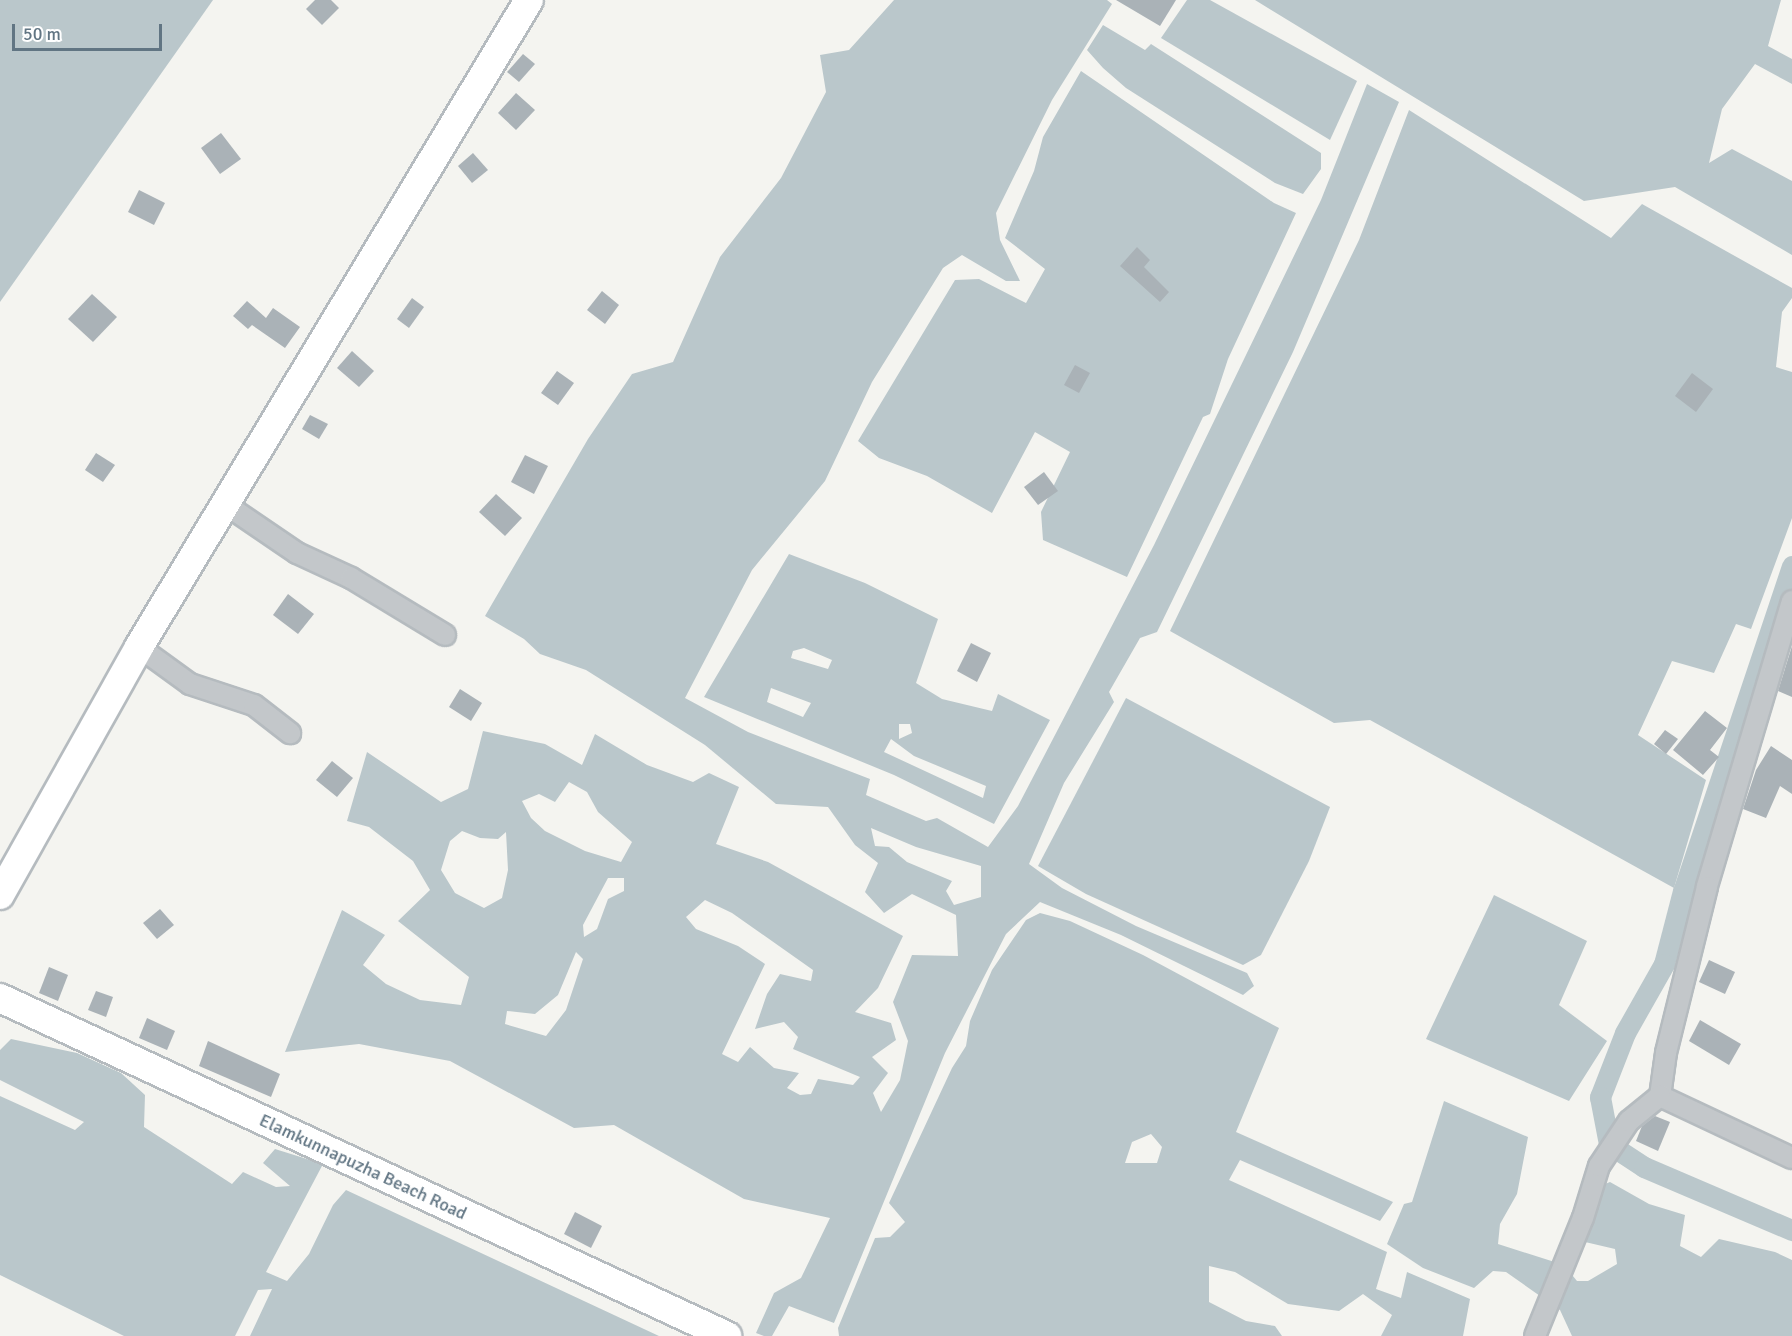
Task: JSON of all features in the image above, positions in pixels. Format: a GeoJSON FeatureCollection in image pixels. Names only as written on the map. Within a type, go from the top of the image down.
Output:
{"type":"FeatureCollection","features":[{"type":"Feature","properties":{"kind":"main road"},"geometry":{"type":"LineString","coordinates":[[0,895],[139,647],[530,0]]}},
{"type":"Feature","properties":{"kind":"main road","name":"Elamkunnapuzha Beach Road"},"geometry":{"type":"LineString","coordinates":[[0,998],[727,1336]]}},
{"type":"Feature","properties":{"kind":"street"},"geometry":{"type":"LineString","coordinates":[[225,504],[297,552],[351,578],[445,635]]}},
{"type":"Feature","properties":{"kind":"street"},"geometry":{"type":"LineString","coordinates":[[1535,1336],[1583,1218],[1599,1166],[1629,1121],[1660,1096],[1666,1053],[1707,887],[1792,600]]}},
{"type":"Feature","properties":{"kind":"street"},"geometry":{"type":"LineString","coordinates":[[139,647],[190,684],[254,705],[290,733]]}},
{"type":"Feature","properties":{"kind":"street"},"geometry":{"type":"LineString","coordinates":[[1660,1096],[1792,1158]]}},
{"type":"Feature","properties":{"kind":"shaded area"},"geometry":{"type":"Polygon","coordinates":[[[0,0],[213,0],[0,302],[0,0]]]}},
{"type":"Feature","properties":{"kind":"shaded area"},"geometry":{"type":"Polygon","coordinates":[[[894,0],[1107,0],[1112,4],[1052,100],[996,213],[1000,240],[1020,281],[1006,281],[962,255],[943,268],[872,382],[825,481],[752,570],[685,698],[748,732],[870,779],[866,795],[926,821],[937,818],[988,847],[1018,806],[1154,545],[1321,200],[1367,84],[1399,102],[1293,352],[1157,632],[1140,638],[1109,692],[1114,702],[1064,783],[1029,864],[1062,888],[1136,926],[1247,973],[1254,986],[1243,995],[1121,935],[1040,902],[1006,934],[945,1053],[834,1323],[789,1306],[772,1336],[764,1336],[756,1333],[774,1293],[801,1278],[830,1218],[744,1199],[614,1125],[574,1128],[450,1061],[359,1044],[285,1052],[342,910],[385,935],[363,965],[386,984],[420,1000],[461,1005],[469,977],[398,921],[430,890],[413,861],[369,827],[347,821],[367,752],[441,802],[468,789],[483,731],[545,744],[582,765],[595,734],[647,765],[693,782],[709,773],[739,787],[716,844],[768,862],[903,936],[878,988],[855,1012],[891,1023],[896,1040],[872,1057],[888,1073],[873,1093],[881,1112],[900,1080],[908,1041],[893,1002],[912,955],[958,956],[956,915],[912,894],[884,913],[865,892],[878,863],[855,845],[828,807],[776,804],[705,745],[586,670],[540,654],[524,639],[485,616],[588,439],[632,374],[673,362],[720,257],[781,178],[826,92],[820,55],[849,50],[894,0]],[[569,782],[555,802],[539,794],[522,801],[531,818],[545,831],[585,851],[621,862],[632,842],[598,812],[587,792],[569,782]],[[871,828],[875,846],[889,847],[907,862],[952,881],[946,891],[954,905],[981,897],[981,866],[916,847],[871,828]],[[462,831],[450,841],[441,870],[455,893],[484,908],[502,898],[508,870],[506,832],[498,839],[480,838],[462,831]],[[608,878],[583,925],[584,937],[597,929],[608,899],[624,891],[624,878],[608,878]],[[705,900],[686,917],[696,929],[738,946],[765,964],[722,1054],[738,1062],[750,1047],[774,1068],[799,1073],[787,1088],[800,1095],[811,1094],[818,1079],[853,1085],[860,1077],[793,1049],[798,1037],[784,1022],[755,1029],[767,994],[780,974],[811,981],[813,970],[732,913],[705,900]],[[576,952],[558,995],[535,1014],[507,1011],[505,1024],[546,1036],[566,1010],[583,959],[576,952]]]}},
{"type":"Feature","properties":{"kind":"shaded area"},"geometry":{"type":"Polygon","coordinates":[[[1187,0],[1210,0],[1357,81],[1330,140],[1161,38],[1187,0]]]}},
{"type":"Feature","properties":{"kind":"shaded area"},"geometry":{"type":"Polygon","coordinates":[[[1255,0],[1781,0],[1768,46],[1792,59],[1792,84],[1755,64],[1722,109],[1709,163],[1732,149],[1792,181],[1792,255],[1675,187],[1584,201],[1255,0]]]}},
{"type":"Feature","properties":{"kind":"shaded area"},"geometry":{"type":"Polygon","coordinates":[[[1103,25],[1145,50],[1151,44],[1321,153],[1321,169],[1303,194],[1275,183],[1126,88],[1087,50],[1103,25]]]}},
{"type":"Feature","properties":{"kind":"shaded area"},"geometry":{"type":"Polygon","coordinates":[[[1081,71],[1274,203],[1296,213],[1228,359],[1210,414],[1203,417],[1127,577],[1043,540],[1041,512],[1070,452],[1035,432],[992,513],[927,476],[879,458],[858,441],[955,280],[979,279],[1026,303],[1045,269],[1005,238],[1034,171],[1043,137],[1081,71]]]}},
{"type":"Feature","properties":{"kind":"shaded area"},"geometry":{"type":"Polygon","coordinates":[[[1409,110],[1611,238],[1642,204],[1792,288],[1792,298],[1782,312],[1776,367],[1792,372],[1792,518],[1751,629],[1736,624],[1714,673],[1672,661],[1638,735],[1706,780],[1674,888],[1370,720],[1334,723],[1170,631],[1359,240],[1409,110]]]}},
{"type":"Feature","properties":{"kind":"shaded area"},"geometry":{"type":"Polygon","coordinates":[[[789,554],[865,583],[938,619],[916,683],[942,699],[992,711],[998,694],[1050,720],[994,824],[894,775],[704,697],[789,554]],[[804,648],[793,651],[791,658],[828,669],[832,660],[804,648]],[[771,688],[767,702],[803,717],[811,703],[771,688]],[[899,724],[899,739],[912,733],[910,724],[899,724]],[[891,739],[884,752],[983,798],[986,786],[914,756],[891,739]]]}},
{"type":"Feature","properties":{"kind":"shaded area"},"geometry":{"type":"Polygon","coordinates":[[[1126,698],[1330,807],[1309,861],[1261,955],[1243,965],[1086,894],[1038,866],[1126,698]]]}},
{"type":"Feature","properties":{"kind":"shaded area"},"geometry":{"type":"Polygon","coordinates":[[[1494,895],[1587,941],[1559,1005],[1607,1041],[1569,1101],[1426,1039],[1494,895]]]}},
{"type":"Feature","properties":{"kind":"shaded area"},"geometry":{"type":"Polygon","coordinates":[[[1040,913],[1070,921],[1143,955],[1279,1028],[1236,1132],[1393,1202],[1380,1221],[1240,1160],[1229,1180],[1387,1252],[1376,1289],[1401,1298],[1407,1272],[1470,1299],[1463,1336],[1381,1336],[1392,1315],[1363,1294],[1339,1311],[1288,1304],[1235,1272],[1209,1266],[1209,1302],[1246,1321],[1275,1326],[1282,1336],[839,1336],[838,1328],[875,1238],[890,1237],[905,1222],[889,1203],[952,1068],[966,1046],[970,1021],[992,970],[1026,920],[1040,913]],[[1151,1134],[1132,1142],[1125,1163],[1157,1163],[1162,1147],[1151,1134]]]}},
{"type":"Feature","properties":{"kind":"shaded area"},"geometry":{"type":"Polygon","coordinates":[[[11,1039],[77,1053],[121,1073],[145,1095],[144,1127],[232,1184],[243,1172],[276,1187],[290,1186],[263,1163],[275,1149],[323,1164],[266,1272],[287,1281],[309,1254],[333,1205],[346,1190],[659,1336],[250,1336],[272,1289],[258,1290],[235,1336],[124,1336],[0,1275],[0,1096],[75,1130],[84,1122],[0,1080],[0,1050],[11,1039]]]}},
{"type":"Feature","properties":{"kind":"shaded area"},"geometry":{"type":"Polygon","coordinates":[[[1444,1101],[1528,1137],[1517,1194],[1500,1224],[1498,1244],[1564,1265],[1577,1281],[1588,1281],[1617,1264],[1615,1249],[1568,1238],[1595,1188],[1610,1182],[1649,1204],[1685,1215],[1680,1246],[1701,1257],[1719,1239],[1775,1252],[1792,1260],[1792,1336],[1572,1336],[1560,1310],[1506,1272],[1493,1271],[1474,1288],[1423,1268],[1387,1244],[1404,1204],[1412,1202],[1444,1101]]]}},
{"type":"Feature","properties":{"kind":"building"},"geometry":{"type":"Polygon","coordinates":[[[315,0],[331,0],[339,8],[322,25],[306,9],[315,0]]]}},
{"type":"Feature","properties":{"kind":"building"},"geometry":{"type":"Polygon","coordinates":[[[1116,0],[1176,0],[1160,26],[1116,0]]]}},
{"type":"Feature","properties":{"kind":"building"},"geometry":{"type":"Polygon","coordinates":[[[523,54],[535,64],[519,82],[507,72],[523,54]]]}},
{"type":"Feature","properties":{"kind":"building"},"geometry":{"type":"Polygon","coordinates":[[[516,93],[535,110],[516,130],[498,113],[516,93]]]}},
{"type":"Feature","properties":{"kind":"building"},"geometry":{"type":"Polygon","coordinates":[[[221,133],[241,159],[220,174],[201,148],[221,133]]]}},
{"type":"Feature","properties":{"kind":"building"},"geometry":{"type":"Polygon","coordinates":[[[473,153],[488,170],[472,183],[458,166],[473,153]]]}},
{"type":"Feature","properties":{"kind":"building"},"geometry":{"type":"Polygon","coordinates":[[[139,190],[165,203],[154,225],[128,212],[139,190]]]}},
{"type":"Feature","properties":{"kind":"building"},"geometry":{"type":"Polygon","coordinates":[[[1137,247],[1150,260],[1144,267],[1169,292],[1160,302],[1120,266],[1137,247]]]}},
{"type":"Feature","properties":{"kind":"building"},"geometry":{"type":"Polygon","coordinates":[[[602,291],[619,305],[605,324],[587,310],[602,291]]]}},
{"type":"Feature","properties":{"kind":"building"},"geometry":{"type":"Polygon","coordinates":[[[92,294],[117,317],[93,342],[68,319],[92,294]]]}},
{"type":"Feature","properties":{"kind":"building"},"geometry":{"type":"Polygon","coordinates":[[[412,298],[424,307],[409,328],[397,319],[412,298]]]}},
{"type":"Feature","properties":{"kind":"building"},"geometry":{"type":"Polygon","coordinates":[[[247,301],[266,318],[273,308],[300,327],[285,348],[252,325],[248,329],[233,316],[247,301]]]}},
{"type":"Feature","properties":{"kind":"building"},"geometry":{"type":"Polygon","coordinates":[[[352,351],[374,371],[359,387],[337,368],[352,351]]]}},
{"type":"Feature","properties":{"kind":"building"},"geometry":{"type":"Polygon","coordinates":[[[1075,365],[1090,373],[1079,393],[1064,385],[1075,365]]]}},
{"type":"Feature","properties":{"kind":"building"},"geometry":{"type":"Polygon","coordinates":[[[557,371],[574,383],[558,405],[541,393],[557,371]]]}},
{"type":"Feature","properties":{"kind":"building"},"geometry":{"type":"Polygon","coordinates":[[[1692,373],[1713,389],[1696,412],[1675,396],[1692,373]]]}},
{"type":"Feature","properties":{"kind":"building"},"geometry":{"type":"Polygon","coordinates":[[[310,415],[328,424],[319,439],[302,429],[310,415]]]}},
{"type":"Feature","properties":{"kind":"building"},"geometry":{"type":"Polygon","coordinates":[[[96,453],[115,465],[103,482],[85,470],[96,453]]]}},
{"type":"Feature","properties":{"kind":"building"},"geometry":{"type":"Polygon","coordinates":[[[525,455],[548,466],[534,494],[511,482],[525,455]]]}},
{"type":"Feature","properties":{"kind":"building"},"geometry":{"type":"Polygon","coordinates":[[[1044,472],[1058,491],[1038,505],[1024,487],[1044,472]]]}},
{"type":"Feature","properties":{"kind":"building"},"geometry":{"type":"Polygon","coordinates":[[[496,494],[522,518],[505,536],[479,512],[496,494]]]}},
{"type":"Feature","properties":{"kind":"building"},"geometry":{"type":"Polygon","coordinates":[[[288,594],[314,614],[298,634],[273,615],[288,594]]]}},
{"type":"Feature","properties":{"kind":"building"},"geometry":{"type":"Polygon","coordinates":[[[971,643],[991,653],[977,682],[957,671],[971,643]]]}},
{"type":"Feature","properties":{"kind":"building"},"geometry":{"type":"Polygon","coordinates":[[[1792,646],[1792,697],[1778,691],[1792,646]]]}},
{"type":"Feature","properties":{"kind":"building"},"geometry":{"type":"Polygon","coordinates":[[[460,689],[482,703],[471,721],[449,707],[460,689]]]}},
{"type":"Feature","properties":{"kind":"building"},"geometry":{"type":"Polygon","coordinates":[[[1705,711],[1727,728],[1710,750],[1719,757],[1703,775],[1673,750],[1705,711]]]}},
{"type":"Feature","properties":{"kind":"building"},"geometry":{"type":"Polygon","coordinates":[[[1665,730],[1678,739],[1666,754],[1654,744],[1665,730]]]}},
{"type":"Feature","properties":{"kind":"building"},"geometry":{"type":"Polygon","coordinates":[[[1771,746],[1792,760],[1792,794],[1780,786],[1766,818],[1743,809],[1756,770],[1771,746]]]}},
{"type":"Feature","properties":{"kind":"building"},"geometry":{"type":"Polygon","coordinates":[[[332,761],[353,778],[337,797],[316,780],[332,761]]]}},
{"type":"Feature","properties":{"kind":"building"},"geometry":{"type":"Polygon","coordinates":[[[160,909],[174,925],[157,939],[143,923],[160,909]]]}},
{"type":"Feature","properties":{"kind":"building"},"geometry":{"type":"Polygon","coordinates":[[[1709,960],[1735,972],[1725,994],[1699,982],[1709,960]]]}},
{"type":"Feature","properties":{"kind":"building"},"geometry":{"type":"Polygon","coordinates":[[[49,967],[68,975],[58,1001],[39,993],[49,967]]]}},
{"type":"Feature","properties":{"kind":"building"},"geometry":{"type":"Polygon","coordinates":[[[96,991],[113,997],[106,1017],[88,1010],[96,991]]]}},
{"type":"Feature","properties":{"kind":"building"},"geometry":{"type":"Polygon","coordinates":[[[147,1018],[175,1031],[167,1050],[139,1038],[147,1018]]]}},
{"type":"Feature","properties":{"kind":"building"},"geometry":{"type":"Polygon","coordinates":[[[1700,1020],[1741,1044],[1729,1065],[1689,1041],[1700,1020]]]}},
{"type":"Feature","properties":{"kind":"building"},"geometry":{"type":"Polygon","coordinates":[[[208,1041],[280,1074],[271,1097],[199,1066],[208,1041]]]}},
{"type":"Feature","properties":{"kind":"building"},"geometry":{"type":"Polygon","coordinates":[[[1655,1116],[1670,1122],[1658,1151],[1636,1141],[1642,1126],[1655,1116]]]}},
{"type":"Feature","properties":{"kind":"building"},"geometry":{"type":"Polygon","coordinates":[[[575,1212],[602,1226],[591,1248],[564,1234],[575,1212]]]}},
{"type":"Feature","properties":{"kind":"waterway"},"geometry":{"type":"LineString","coordinates":[[1792,566],[1683,891],[1664,964],[1625,1033],[1600,1097],[1609,1144],[1644,1167],[1792,1230]]}}]}
